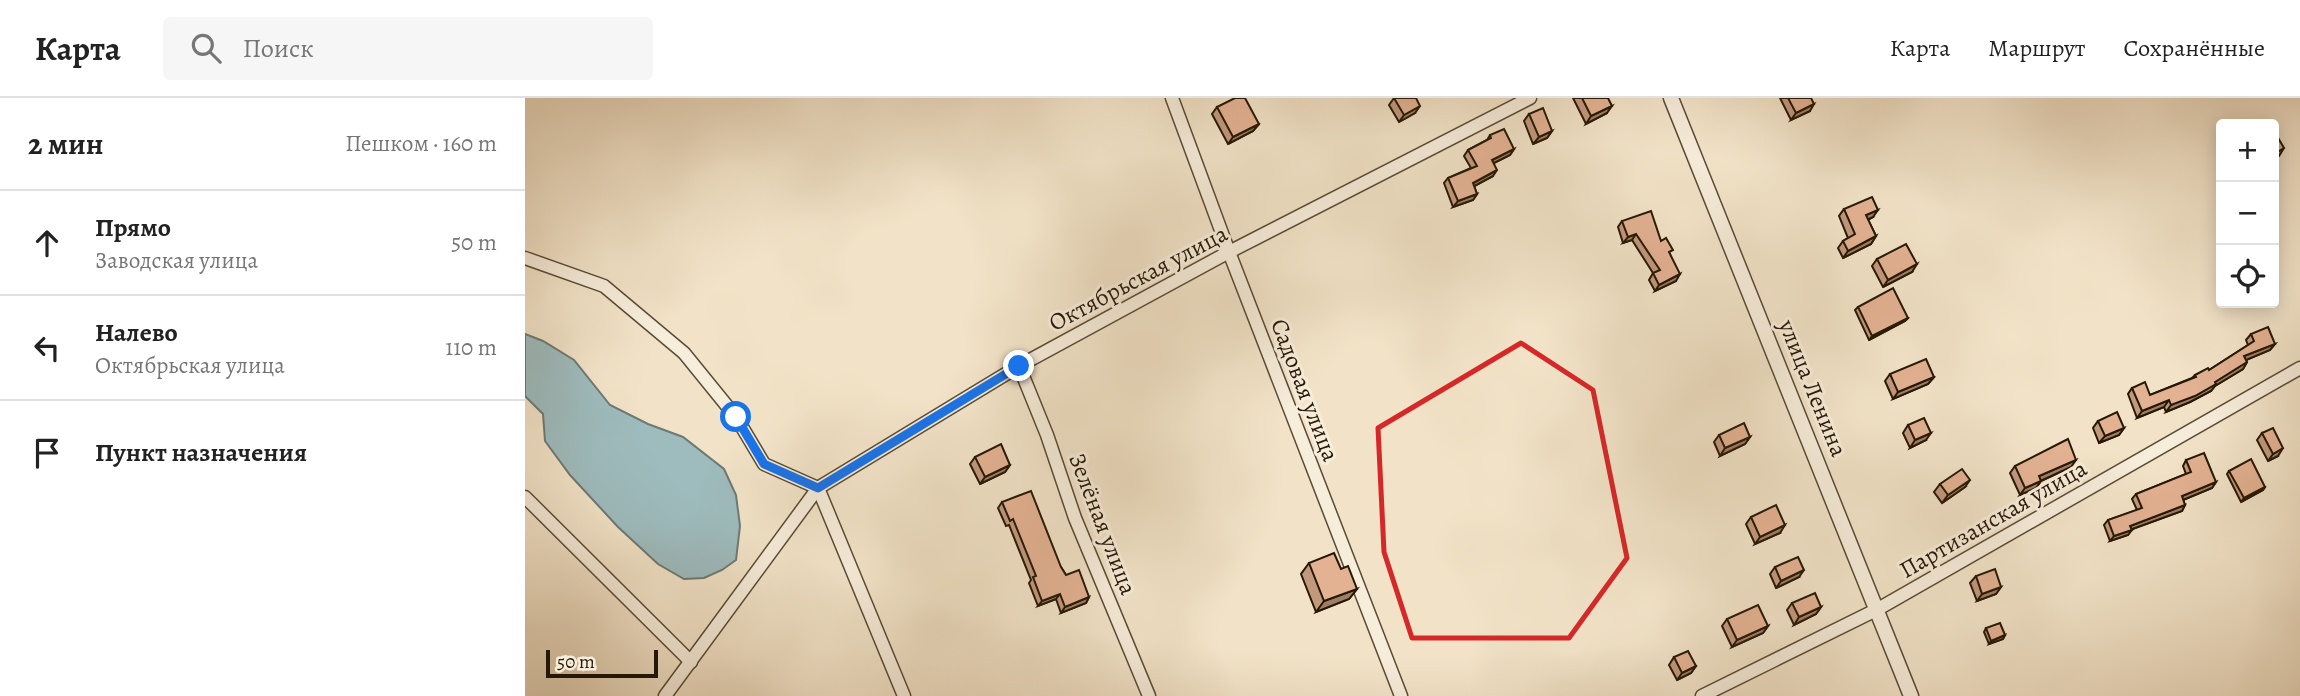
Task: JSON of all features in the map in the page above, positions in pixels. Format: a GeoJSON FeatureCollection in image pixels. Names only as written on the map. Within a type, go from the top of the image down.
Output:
{"type":"FeatureCollection","features":[{"type":"Feature","properties":{"kind":"street","name":"Садовая улица"},"geometry":{"type":"LineString","coordinates":[[1172,98],[1401,696]]}},
{"type":"Feature","properties":{"kind":"street","name":"Октябрьская улица"},"geometry":{"type":"LineString","coordinates":[[665,696],[818,488],[1019,366],[1229,252],[1530,98]]}},
{"type":"Feature","properties":{"kind":"street","name":"улица Ленина"},"geometry":{"type":"LineString","coordinates":[[1671,98],[1911,696]]}},
{"type":"Feature","properties":{"kind":"street"},"geometry":{"type":"LineString","coordinates":[[525,258],[604,286],[684,353],[736,417],[764,464],[818,488],[904,696]]}},
{"type":"Feature","properties":{"kind":"street","name":"Зелёная улица"},"geometry":{"type":"LineString","coordinates":[[1019,366],[1047,435],[1075,518],[1149,696]]}},
{"type":"Feature","properties":{"kind":"street","name":"Партизанская улица"},"geometry":{"type":"LineString","coordinates":[[1702,696],[1878,609],[2300,368]]}},
{"type":"Feature","properties":{"kind":"street"},"geometry":{"type":"LineString","coordinates":[[525,497],[691,662]]}},
{"type":"Feature","properties":{"kind":"highlighted area"},"geometry":{"type":"Polygon","coordinates":[[[1521,343],[1593,390],[1627,558],[1569,638],[1412,638],[1384,552],[1378,428],[1521,343]]]}},
{"type":"Feature","properties":{"kind":"water"},"geometry":{"type":"Polygon","coordinates":[[[525,334],[543,341],[574,360],[610,405],[648,424],[683,437],[724,469],[736,495],[740,526],[736,560],[704,578],[684,579],[658,564],[618,527],[570,475],[545,441],[543,414],[525,396],[525,334]]]}},
{"type":"Feature","properties":{"kind":"building"},"geometry":{"type":"Polygon","coordinates":[[[1235,98],[1245,98],[1259,124],[1233,137],[1217,107],[1235,98]]]}},
{"type":"Feature","properties":{"kind":"building"},"geometry":{"type":"Polygon","coordinates":[[[1394,98],[1416,98],[1420,106],[1404,115],[1394,98]]]}},
{"type":"Feature","properties":{"kind":"building"},"geometry":{"type":"Polygon","coordinates":[[[1582,98],[1608,98],[1612,106],[1591,116],[1582,98]]]}},
{"type":"Feature","properties":{"kind":"building"},"geometry":{"type":"Polygon","coordinates":[[[1788,98],[1811,98],[1814,104],[1796,113],[1788,98]]]}},
{"type":"Feature","properties":{"kind":"building"},"geometry":{"type":"Polygon","coordinates":[[[1543,108],[1552,131],[1539,137],[1529,114],[1543,108]]]}},
{"type":"Feature","properties":{"kind":"building"},"geometry":{"type":"Polygon","coordinates":[[[1504,129],[1514,149],[1492,160],[1497,170],[1473,183],[1477,194],[1458,201],[1448,178],[1477,166],[1468,150],[1504,129]]]}},
{"type":"Feature","properties":{"kind":"building"},"geometry":{"type":"Polygon","coordinates":[[[1872,197],[1878,210],[1866,215],[1876,236],[1848,251],[1843,241],[1855,234],[1844,209],[1872,197]]]}},
{"type":"Feature","properties":{"kind":"building"},"geometry":{"type":"Polygon","coordinates":[[[1651,211],[1661,241],[1666,238],[1673,250],[1669,252],[1680,274],[1659,285],[1653,273],[1660,270],[1636,234],[1628,237],[1622,221],[1651,211]]]}},
{"type":"Feature","properties":{"kind":"building"},"geometry":{"type":"Polygon","coordinates":[[[1906,244],[1917,264],[1888,280],[1877,259],[1906,244]]]}},
{"type":"Feature","properties":{"kind":"building"},"geometry":{"type":"Polygon","coordinates":[[[1893,288],[1908,318],[1872,336],[1858,307],[1893,288]]]}},
{"type":"Feature","properties":{"kind":"building"},"geometry":{"type":"Polygon","coordinates":[[[2268,327],[2275,344],[2244,356],[2247,362],[2215,382],[2216,384],[2171,405],[2169,400],[2142,411],[2132,388],[2145,382],[2150,395],[2196,377],[2195,375],[2208,368],[2209,370],[2254,341],[2251,334],[2268,327]]]}},
{"type":"Feature","properties":{"kind":"building"},"geometry":{"type":"Polygon","coordinates":[[[1926,359],[1934,377],[1898,392],[1890,374],[1926,359]]]}},
{"type":"Feature","properties":{"kind":"building"},"geometry":{"type":"Polygon","coordinates":[[[2117,412],[2124,428],[2105,436],[2098,421],[2117,412]]]}},
{"type":"Feature","properties":{"kind":"building"},"geometry":{"type":"Polygon","coordinates":[[[1924,418],[1931,433],[1915,440],[1908,425],[1924,418]]]}},
{"type":"Feature","properties":{"kind":"building"},"geometry":{"type":"Polygon","coordinates":[[[1744,423],[1750,437],[1725,448],[1719,435],[1744,423]]]}},
{"type":"Feature","properties":{"kind":"building"},"geometry":{"type":"Polygon","coordinates":[[[2273,428],[2283,448],[2273,454],[2262,433],[2273,428]]]}},
{"type":"Feature","properties":{"kind":"building"},"geometry":{"type":"Polygon","coordinates":[[[2068,439],[2076,460],[2039,476],[2041,481],[2025,488],[2015,466],[2068,439]]]}},
{"type":"Feature","properties":{"kind":"building"},"geometry":{"type":"Polygon","coordinates":[[[1001,444],[1010,465],[985,477],[975,457],[1001,444]]]}},
{"type":"Feature","properties":{"kind":"building"},"geometry":{"type":"Polygon","coordinates":[[[2204,453],[2216,482],[2182,496],[2185,505],[2130,526],[2132,530],[2114,536],[2108,520],[2142,508],[2136,494],[2191,472],[2186,460],[2204,453]]]}},
{"type":"Feature","properties":{"kind":"building"},"geometry":{"type":"Polygon","coordinates":[[[2251,459],[2265,487],[2244,498],[2229,471],[2251,459]]]}},
{"type":"Feature","properties":{"kind":"building"},"geometry":{"type":"Polygon","coordinates":[[[1962,469],[1970,480],[1948,495],[1940,484],[1962,469]]]}},
{"type":"Feature","properties":{"kind":"building"},"geometry":{"type":"Polygon","coordinates":[[[1031,491],[1061,567],[1066,575],[1079,570],[1089,597],[1065,607],[1060,594],[1042,601],[1033,577],[1036,576],[1013,519],[1010,521],[1002,502],[1031,491]]]}},
{"type":"Feature","properties":{"kind":"building"},"geometry":{"type":"Polygon","coordinates":[[[1776,505],[1785,525],[1760,537],[1751,517],[1776,505]]]}},
{"type":"Feature","properties":{"kind":"building"},"geometry":{"type":"Polygon","coordinates":[[[1334,553],[1341,569],[1348,566],[1357,589],[1324,601],[1309,563],[1334,553]]]}},
{"type":"Feature","properties":{"kind":"building"},"geometry":{"type":"Polygon","coordinates":[[[1798,557],[1804,570],[1781,581],[1775,567],[1798,557]]]}},
{"type":"Feature","properties":{"kind":"building"},"geometry":{"type":"Polygon","coordinates":[[[1995,569],[2001,587],[1982,594],[1976,576],[1995,569]]]}},
{"type":"Feature","properties":{"kind":"building"},"geometry":{"type":"Polygon","coordinates":[[[1815,593],[1821,607],[1799,617],[1792,603],[1815,593]]]}},
{"type":"Feature","properties":{"kind":"building"},"geometry":{"type":"Polygon","coordinates":[[[1758,605],[1768,626],[1737,640],[1727,619],[1758,605]]]}},
{"type":"Feature","properties":{"kind":"building"},"geometry":{"type":"Polygon","coordinates":[[[2000,623],[2005,635],[1991,641],[1986,628],[2000,623]]]}},
{"type":"Feature","properties":{"kind":"building"},"geometry":{"type":"Polygon","coordinates":[[[1688,651],[1696,666],[1682,673],[1674,657],[1688,651]]]}},
{"type":"Feature","properties":{"kind":"route"},"geometry":{"type":"LineString","coordinates":[[736,417],[764,464],[818,488],[1019,366]]}}]}
